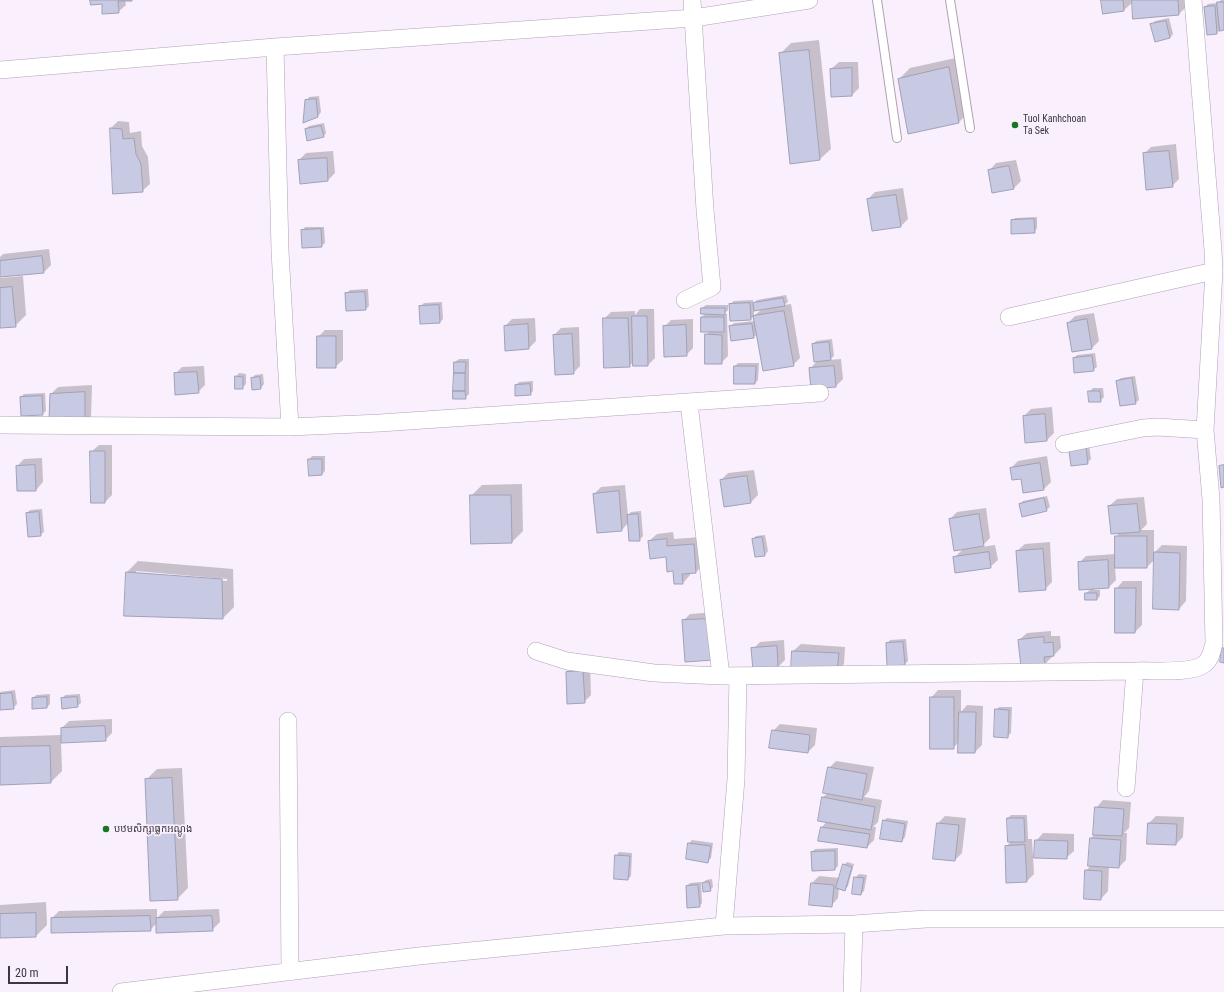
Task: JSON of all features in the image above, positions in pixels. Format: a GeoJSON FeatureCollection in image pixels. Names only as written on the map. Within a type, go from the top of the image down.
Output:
{"type":"FeatureCollection","features":[{"type":"Feature","properties":{"kind":"street"},"geometry":{"type":"LineString","coordinates":[[685,300],[712,287],[705,210],[692,0]]}},
{"type":"Feature","properties":{"kind":"street"},"geometry":{"type":"LineString","coordinates":[[0,70],[275,47],[694,18],[809,0]]}},
{"type":"Feature","properties":{"kind":"street"},"geometry":{"type":"LineString","coordinates":[[536,651],[567,661],[654,673],[730,676],[1135,671],[1188,669],[1203,665],[1212,655],[1214,643],[1211,499],[1205,430],[1214,271],[1194,0]]}},
{"type":"Feature","properties":{"kind":"street"},"geometry":{"type":"LineString","coordinates":[[275,47],[280,251],[290,427]]}},
{"type":"Feature","properties":{"kind":"street"},"geometry":{"type":"LineString","coordinates":[[1009,317],[1214,271]]}},
{"type":"Feature","properties":{"kind":"street"},"geometry":{"type":"LineString","coordinates":[[0,425],[290,427],[689,403],[820,393]]}},
{"type":"Feature","properties":{"kind":"street"},"geometry":{"type":"LineString","coordinates":[[689,403],[730,676],[736,779],[724,926]]}},
{"type":"Feature","properties":{"kind":"street"},"geometry":{"type":"LineString","coordinates":[[1064,444],[1143,428],[1158,427],[1205,430]]}},
{"type":"Feature","properties":{"kind":"street"},"geometry":{"type":"LineString","coordinates":[[1126,788],[1135,671]]}},
{"type":"Feature","properties":{"kind":"street"},"geometry":{"type":"LineString","coordinates":[[288,722],[290,972]]}},
{"type":"Feature","properties":{"kind":"street"},"geometry":{"type":"LineString","coordinates":[[121,992],[419,956],[724,926],[854,924],[926,919],[1224,919]]}},
{"type":"Feature","properties":{"kind":"street"},"geometry":{"type":"LineString","coordinates":[[852,992],[854,924]]}},
{"type":"Feature","properties":{"kind":"lane"},"geometry":{"type":"LineString","coordinates":[[877,0],[897,138]]}},
{"type":"Feature","properties":{"kind":"lane"},"geometry":{"type":"LineString","coordinates":[[950,0],[970,128]]}},
{"type":"Feature","properties":{"kind":"building"},"geometry":{"type":"Polygon","coordinates":[[[90,0],[132,1],[118,1],[119,13],[102,14],[102,4],[91,5],[90,0]]]}},
{"type":"Feature","properties":{"kind":"building"},"geometry":{"type":"Polygon","coordinates":[[[1101,0],[1123,0],[1124,11],[1103,14],[1101,0]]]}},
{"type":"Feature","properties":{"kind":"building"},"geometry":{"type":"Polygon","coordinates":[[[1132,0],[1178,0],[1179,15],[1133,19],[1132,0]]]}},
{"type":"Feature","properties":{"kind":"building"},"geometry":{"type":"Polygon","coordinates":[[[1217,2],[1224,2],[1224,30],[1220,31],[1217,2]]]}},
{"type":"Feature","properties":{"kind":"building"},"geometry":{"type":"Polygon","coordinates":[[[1215,6],[1217,34],[1207,35],[1204,7],[1215,6]]]}},
{"type":"Feature","properties":{"kind":"building"},"geometry":{"type":"Polygon","coordinates":[[[1166,21],[1170,38],[1155,42],[1150,24],[1166,21]]]}},
{"type":"Feature","properties":{"kind":"building"},"geometry":{"type":"Polygon","coordinates":[[[809,50],[820,160],[790,164],[779,53],[809,50]]]}},
{"type":"Feature","properties":{"kind":"building"},"geometry":{"type":"Polygon","coordinates":[[[949,67],[959,123],[908,134],[898,79],[949,67]]]}},
{"type":"Feature","properties":{"kind":"building"},"geometry":{"type":"Polygon","coordinates":[[[852,68],[852,96],[831,97],[830,69],[852,68]]]}},
{"type":"Feature","properties":{"kind":"building"},"geometry":{"type":"Polygon","coordinates":[[[316,99],[318,117],[303,123],[305,100],[316,99]]]}},
{"type":"Feature","properties":{"kind":"building"},"geometry":{"type":"Polygon","coordinates":[[[321,126],[324,137],[307,141],[305,129],[321,126]]]}},
{"type":"Feature","properties":{"kind":"building"},"geometry":{"type":"Polygon","coordinates":[[[110,128],[122,129],[123,139],[134,138],[136,154],[141,164],[143,192],[113,194],[110,128]]]}},
{"type":"Feature","properties":{"kind":"building"},"geometry":{"type":"Polygon","coordinates":[[[1169,151],[1173,187],[1146,190],[1143,153],[1169,151]]]}},
{"type":"Feature","properties":{"kind":"building"},"geometry":{"type":"Polygon","coordinates":[[[327,158],[328,181],[300,184],[298,160],[327,158]]]}},
{"type":"Feature","properties":{"kind":"building"},"geometry":{"type":"Polygon","coordinates":[[[1009,166],[1014,189],[992,193],[988,170],[1009,166]]]}},
{"type":"Feature","properties":{"kind":"building"},"geometry":{"type":"Polygon","coordinates":[[[896,195],[901,227],[872,231],[867,199],[896,195]]]}},
{"type":"Feature","properties":{"kind":"building"},"geometry":{"type":"Polygon","coordinates":[[[1034,219],[1035,233],[1011,234],[1011,220],[1034,219]]]}},
{"type":"Feature","properties":{"kind":"building"},"geometry":{"type":"Polygon","coordinates":[[[321,229],[322,247],[302,248],[301,230],[321,229]]]}},
{"type":"Feature","properties":{"kind":"building"},"geometry":{"type":"Polygon","coordinates":[[[42,256],[44,273],[0,277],[0,261],[42,256]]]}},
{"type":"Feature","properties":{"kind":"building"},"geometry":{"type":"Polygon","coordinates":[[[12,287],[16,327],[0,328],[0,288],[12,287]]]}},
{"type":"Feature","properties":{"kind":"building"},"geometry":{"type":"Polygon","coordinates":[[[365,292],[366,310],[346,311],[345,293],[365,292]]]}},
{"type":"Feature","properties":{"kind":"building"},"geometry":{"type":"Polygon","coordinates":[[[783,298],[785,306],[754,311],[753,303],[783,298]]]}},
{"type":"Feature","properties":{"kind":"building"},"geometry":{"type":"Polygon","coordinates":[[[750,303],[751,320],[730,321],[729,304],[750,303]]]}},
{"type":"Feature","properties":{"kind":"building"},"geometry":{"type":"Polygon","coordinates":[[[439,305],[440,323],[420,324],[419,306],[439,305]]]}},
{"type":"Feature","properties":{"kind":"building"},"geometry":{"type":"Polygon","coordinates":[[[701,308],[725,308],[725,315],[701,314],[701,308]]]}},
{"type":"Feature","properties":{"kind":"building"},"geometry":{"type":"Polygon","coordinates":[[[784,311],[794,366],[763,371],[753,316],[784,311]]]}},
{"type":"Feature","properties":{"kind":"building"},"geometry":{"type":"Polygon","coordinates":[[[632,316],[647,316],[648,366],[633,366],[632,316]]]}},
{"type":"Feature","properties":{"kind":"building"},"geometry":{"type":"Polygon","coordinates":[[[701,317],[724,317],[724,332],[701,332],[701,317]]]}},
{"type":"Feature","properties":{"kind":"building"},"geometry":{"type":"Polygon","coordinates":[[[603,318],[628,318],[630,367],[604,368],[603,318]]]}},
{"type":"Feature","properties":{"kind":"building"},"geometry":{"type":"Polygon","coordinates":[[[1087,319],[1092,349],[1072,352],[1067,323],[1087,319]]]}},
{"type":"Feature","properties":{"kind":"building"},"geometry":{"type":"Polygon","coordinates":[[[528,324],[529,349],[505,351],[504,326],[528,324]]]}},
{"type":"Feature","properties":{"kind":"building"},"geometry":{"type":"Polygon","coordinates":[[[752,324],[754,338],[731,341],[729,326],[752,324]]]}},
{"type":"Feature","properties":{"kind":"building"},"geometry":{"type":"Polygon","coordinates":[[[686,325],[687,356],[664,357],[663,326],[686,325]]]}},
{"type":"Feature","properties":{"kind":"building"},"geometry":{"type":"Polygon","coordinates":[[[572,334],[574,374],[555,375],[553,335],[572,334]]]}},
{"type":"Feature","properties":{"kind":"building"},"geometry":{"type":"Polygon","coordinates":[[[705,334],[722,335],[722,364],[705,364],[705,334]]]}},
{"type":"Feature","properties":{"kind":"building"},"geometry":{"type":"Polygon","coordinates":[[[317,336],[336,336],[336,368],[317,368],[317,336]]]}},
{"type":"Feature","properties":{"kind":"building"},"geometry":{"type":"Polygon","coordinates":[[[829,342],[831,360],[814,362],[812,344],[829,342]]]}},
{"type":"Feature","properties":{"kind":"building"},"geometry":{"type":"Polygon","coordinates":[[[1092,356],[1094,371],[1074,373],[1073,358],[1092,356]]]}},
{"type":"Feature","properties":{"kind":"building"},"geometry":{"type":"Polygon","coordinates":[[[454,362],[466,362],[465,373],[454,373],[454,362]]]}},
{"type":"Feature","properties":{"kind":"building"},"geometry":{"type":"Polygon","coordinates":[[[734,366],[756,366],[755,384],[734,384],[734,366]]]}},
{"type":"Feature","properties":{"kind":"building"},"geometry":{"type":"Polygon","coordinates":[[[834,366],[836,387],[811,389],[809,368],[834,366]]]}},
{"type":"Feature","properties":{"kind":"building"},"geometry":{"type":"Polygon","coordinates":[[[197,372],[199,393],[175,395],[174,373],[197,372]]]}},
{"type":"Feature","properties":{"kind":"building"},"geometry":{"type":"Polygon","coordinates":[[[454,373],[465,373],[465,391],[453,391],[454,373]]]}},
{"type":"Feature","properties":{"kind":"building"},"geometry":{"type":"Polygon","coordinates":[[[235,376],[243,377],[243,389],[235,389],[235,376]]]}},
{"type":"Feature","properties":{"kind":"building"},"geometry":{"type":"Polygon","coordinates":[[[260,377],[261,389],[252,390],[251,378],[260,377]]]}},
{"type":"Feature","properties":{"kind":"building"},"geometry":{"type":"Polygon","coordinates":[[[1132,378],[1136,404],[1120,406],[1116,381],[1132,378]]]}},
{"type":"Feature","properties":{"kind":"building"},"geometry":{"type":"Polygon","coordinates":[[[530,384],[531,395],[515,396],[515,385],[530,384]]]}},
{"type":"Feature","properties":{"kind":"building"},"geometry":{"type":"Polygon","coordinates":[[[453,391],[465,391],[466,399],[453,399],[453,391]]]}},
{"type":"Feature","properties":{"kind":"building"},"geometry":{"type":"Polygon","coordinates":[[[1088,391],[1100,391],[1101,402],[1089,402],[1088,391]]]}},
{"type":"Feature","properties":{"kind":"building"},"geometry":{"type":"Polygon","coordinates":[[[85,392],[85,425],[49,420],[50,394],[85,392]]]}},
{"type":"Feature","properties":{"kind":"building"},"geometry":{"type":"Polygon","coordinates":[[[42,396],[43,415],[21,416],[20,397],[42,396]]]}},
{"type":"Feature","properties":{"kind":"building"},"geometry":{"type":"Polygon","coordinates":[[[1045,414],[1047,441],[1025,443],[1023,416],[1045,414]]]}},
{"type":"Feature","properties":{"kind":"building"},"geometry":{"type":"Polygon","coordinates":[[[1086,448],[1088,464],[1071,466],[1069,451],[1086,448]]]}},
{"type":"Feature","properties":{"kind":"building"},"geometry":{"type":"Polygon","coordinates":[[[90,451],[105,451],[105,503],[91,503],[90,451]]]}},
{"type":"Feature","properties":{"kind":"building"},"geometry":{"type":"Polygon","coordinates":[[[308,459],[322,459],[322,475],[309,476],[308,459]]]}},
{"type":"Feature","properties":{"kind":"building"},"geometry":{"type":"Polygon","coordinates":[[[1040,463],[1044,490],[1023,493],[1021,479],[1012,480],[1010,468],[1040,463]]]}},
{"type":"Feature","properties":{"kind":"building"},"geometry":{"type":"Polygon","coordinates":[[[35,465],[36,491],[17,491],[16,466],[35,465]]]}},
{"type":"Feature","properties":{"kind":"building"},"geometry":{"type":"Polygon","coordinates":[[[1224,465],[1224,487],[1221,488],[1219,466],[1224,465]]]}},
{"type":"Feature","properties":{"kind":"building"},"geometry":{"type":"Polygon","coordinates":[[[747,476],[751,503],[724,507],[720,480],[747,476]]]}},
{"type":"Feature","properties":{"kind":"building"},"geometry":{"type":"Polygon","coordinates":[[[619,491],[622,531],[597,533],[593,494],[619,491]]]}},
{"type":"Feature","properties":{"kind":"building"},"geometry":{"type":"Polygon","coordinates":[[[470,495],[511,495],[512,543],[471,544],[470,495]]]}},
{"type":"Feature","properties":{"kind":"building"},"geometry":{"type":"Polygon","coordinates":[[[1044,498],[1047,511],[1022,517],[1019,504],[1044,498]]]}},
{"type":"Feature","properties":{"kind":"building"},"geometry":{"type":"Polygon","coordinates":[[[1137,504],[1140,532],[1111,534],[1108,506],[1137,504]]]}},
{"type":"Feature","properties":{"kind":"building"},"geometry":{"type":"Polygon","coordinates":[[[39,512],[41,536],[28,537],[26,513],[39,512]]]}},
{"type":"Feature","properties":{"kind":"building"},"geometry":{"type":"Polygon","coordinates":[[[638,514],[640,541],[629,541],[627,515],[638,514]]]}},
{"type":"Feature","properties":{"kind":"building"},"geometry":{"type":"Polygon","coordinates":[[[979,514],[984,546],[954,551],[949,519],[979,514]]]}},
{"type":"Feature","properties":{"kind":"building"},"geometry":{"type":"Polygon","coordinates":[[[1115,536],[1147,536],[1147,568],[1115,568],[1115,536]]]}},
{"type":"Feature","properties":{"kind":"building"},"geometry":{"type":"Polygon","coordinates":[[[762,537],[765,556],[755,557],[752,539],[762,537]]]}},
{"type":"Feature","properties":{"kind":"building"},"geometry":{"type":"Polygon","coordinates":[[[667,539],[667,546],[694,544],[696,573],[682,574],[683,584],[674,584],[673,571],[667,572],[666,557],[650,559],[648,541],[667,539]]]}},
{"type":"Feature","properties":{"kind":"building"},"geometry":{"type":"Polygon","coordinates":[[[1043,549],[1046,590],[1019,592],[1016,551],[1043,549]]]}},
{"type":"Feature","properties":{"kind":"building"},"geometry":{"type":"Polygon","coordinates":[[[989,552],[991,568],[955,573],[953,557],[989,552]]]}},
{"type":"Feature","properties":{"kind":"building"},"geometry":{"type":"Polygon","coordinates":[[[1154,552],[1180,553],[1179,610],[1153,609],[1154,552]]]}},
{"type":"Feature","properties":{"kind":"building"},"geometry":{"type":"Polygon","coordinates":[[[1108,560],[1109,588],[1079,590],[1078,562],[1108,560]]]}},
{"type":"Feature","properties":{"kind":"building"},"geometry":{"type":"Polygon","coordinates":[[[126,572],[222,579],[223,619],[124,616],[126,572]]]}},
{"type":"Feature","properties":{"kind":"building"},"geometry":{"type":"Polygon","coordinates":[[[1115,588],[1136,588],[1135,633],[1115,633],[1115,588]]]}},
{"type":"Feature","properties":{"kind":"building"},"geometry":{"type":"Polygon","coordinates":[[[1085,593],[1097,593],[1097,600],[1085,600],[1085,593]]]}},
{"type":"Feature","properties":{"kind":"building"},"geometry":{"type":"Polygon","coordinates":[[[710,619],[713,660],[685,662],[682,620],[710,619]]]}},
{"type":"Feature","properties":{"kind":"building"},"geometry":{"type":"Polygon","coordinates":[[[1044,637],[1044,643],[1053,642],[1054,656],[1044,657],[1045,665],[1021,667],[1018,640],[1044,637]]]}},
{"type":"Feature","properties":{"kind":"building"},"geometry":{"type":"Polygon","coordinates":[[[903,642],[905,665],[887,667],[886,643],[903,642]]]}},
{"type":"Feature","properties":{"kind":"building"},"geometry":{"type":"Polygon","coordinates":[[[777,646],[778,668],[753,670],[751,648],[777,646]]]}},
{"type":"Feature","properties":{"kind":"building"},"geometry":{"type":"Polygon","coordinates":[[[1222,648],[1224,648],[1224,663],[1220,662],[1222,648]]]}},
{"type":"Feature","properties":{"kind":"building"},"geometry":{"type":"Polygon","coordinates":[[[792,651],[839,653],[837,672],[791,670],[792,651]]]}},
{"type":"Feature","properties":{"kind":"building"},"geometry":{"type":"Polygon","coordinates":[[[583,671],[585,703],[567,704],[566,672],[583,671]]]}},
{"type":"Feature","properties":{"kind":"building"},"geometry":{"type":"Polygon","coordinates":[[[12,693],[14,709],[0,710],[0,694],[12,693]]]}},
{"type":"Feature","properties":{"kind":"building"},"geometry":{"type":"Polygon","coordinates":[[[47,697],[47,708],[32,709],[32,698],[47,697]]]}},
{"type":"Feature","properties":{"kind":"building"},"geometry":{"type":"Polygon","coordinates":[[[77,697],[78,707],[62,709],[61,698],[77,697]]]}},
{"type":"Feature","properties":{"kind":"building"},"geometry":{"type":"Polygon","coordinates":[[[930,697],[954,697],[954,749],[930,749],[930,697]]]}},
{"type":"Feature","properties":{"kind":"building"},"geometry":{"type":"Polygon","coordinates":[[[995,709],[1009,710],[1008,738],[994,737],[995,709]]]}},
{"type":"Feature","properties":{"kind":"building"},"geometry":{"type":"Polygon","coordinates":[[[959,712],[976,712],[975,753],[958,753],[959,712]]]}},
{"type":"Feature","properties":{"kind":"building"},"geometry":{"type":"Polygon","coordinates":[[[105,726],[106,741],[61,743],[61,728],[105,726]]]}},
{"type":"Feature","properties":{"kind":"building"},"geometry":{"type":"Polygon","coordinates":[[[772,730],[810,735],[808,753],[769,748],[772,730]]]}},
{"type":"Feature","properties":{"kind":"building"},"geometry":{"type":"Polygon","coordinates":[[[50,746],[51,783],[0,785],[0,747],[50,746]]]}},
{"type":"Feature","properties":{"kind":"building"},"geometry":{"type":"Polygon","coordinates":[[[828,767],[867,774],[862,800],[823,793],[828,767]]]}},
{"type":"Feature","properties":{"kind":"building"},"geometry":{"type":"Polygon","coordinates":[[[172,778],[178,900],[150,901],[145,779],[172,778]]]}},
{"type":"Feature","properties":{"kind":"building"},"geometry":{"type":"Polygon","coordinates":[[[822,797],[875,807],[871,830],[818,821],[822,797]]]}},
{"type":"Feature","properties":{"kind":"building"},"geometry":{"type":"Polygon","coordinates":[[[1095,807],[1124,809],[1122,836],[1093,835],[1095,807]]]}},
{"type":"Feature","properties":{"kind":"building"},"geometry":{"type":"Polygon","coordinates":[[[1007,818],[1024,818],[1025,842],[1008,842],[1007,818]]]}},
{"type":"Feature","properties":{"kind":"building"},"geometry":{"type":"Polygon","coordinates":[[[883,820],[905,824],[902,842],[880,839],[883,820]]]}},
{"type":"Feature","properties":{"kind":"building"},"geometry":{"type":"Polygon","coordinates":[[[937,823],[959,825],[955,861],[933,859],[937,823]]]}},
{"type":"Feature","properties":{"kind":"building"},"geometry":{"type":"Polygon","coordinates":[[[1148,823],[1177,824],[1176,845],[1147,844],[1148,823]]]}},
{"type":"Feature","properties":{"kind":"building"},"geometry":{"type":"Polygon","coordinates":[[[821,827],[870,834],[867,848],[818,841],[821,827]]]}},
{"type":"Feature","properties":{"kind":"building"},"geometry":{"type":"Polygon","coordinates":[[[1090,838],[1121,840],[1119,868],[1088,866],[1090,838]]]}},
{"type":"Feature","properties":{"kind":"building"},"geometry":{"type":"Polygon","coordinates":[[[1035,840],[1068,841],[1067,859],[1034,858],[1035,840]]]}},
{"type":"Feature","properties":{"kind":"building"},"geometry":{"type":"Polygon","coordinates":[[[688,843],[711,846],[708,863],[686,859],[688,843]]]}},
{"type":"Feature","properties":{"kind":"building"},"geometry":{"type":"Polygon","coordinates":[[[1025,845],[1027,882],[1006,883],[1005,846],[1025,845]]]}},
{"type":"Feature","properties":{"kind":"building"},"geometry":{"type":"Polygon","coordinates":[[[835,851],[835,870],[812,871],[811,852],[835,851]]]}},
{"type":"Feature","properties":{"kind":"building"},"geometry":{"type":"Polygon","coordinates":[[[615,855],[630,856],[628,880],[614,879],[615,855]]]}},
{"type":"Feature","properties":{"kind":"building"},"geometry":{"type":"Polygon","coordinates":[[[843,864],[852,867],[845,891],[836,888],[843,864]]]}},
{"type":"Feature","properties":{"kind":"building"},"geometry":{"type":"Polygon","coordinates":[[[1085,870],[1102,871],[1101,900],[1084,899],[1085,870]]]}},
{"type":"Feature","properties":{"kind":"building"},"geometry":{"type":"Polygon","coordinates":[[[854,877],[864,878],[861,895],[852,894],[854,877]]]}},
{"type":"Feature","properties":{"kind":"building"},"geometry":{"type":"Polygon","coordinates":[[[709,882],[711,891],[703,892],[702,883],[709,882]]]}},
{"type":"Feature","properties":{"kind":"building"},"geometry":{"type":"Polygon","coordinates":[[[811,883],[834,885],[832,907],[809,905],[811,883]]]}},
{"type":"Feature","properties":{"kind":"building"},"geometry":{"type":"Polygon","coordinates":[[[698,885],[700,907],[687,908],[686,886],[698,885]]]}},
{"type":"Feature","properties":{"kind":"building"},"geometry":{"type":"Polygon","coordinates":[[[36,913],[36,937],[0,938],[0,914],[36,913]]]}},
{"type":"Feature","properties":{"kind":"building"},"geometry":{"type":"Polygon","coordinates":[[[150,916],[151,931],[51,933],[51,918],[150,916]]]}},
{"type":"Feature","properties":{"kind":"building"},"geometry":{"type":"Polygon","coordinates":[[[212,916],[213,931],[156,933],[156,918],[212,916]]]}},
{"type":"Feature","properties":{"kind":"place","name":"Tuol Kanhchoan Ta Sek"},"geometry":{"type":"Point","coordinates":[1015,125]}},
{"type":"Feature","properties":{"kind":"place","name":"បឋមសិក្សាធ្លកអណ្តូង"},"geometry":{"type":"Point","coordinates":[106,829]}}]}
